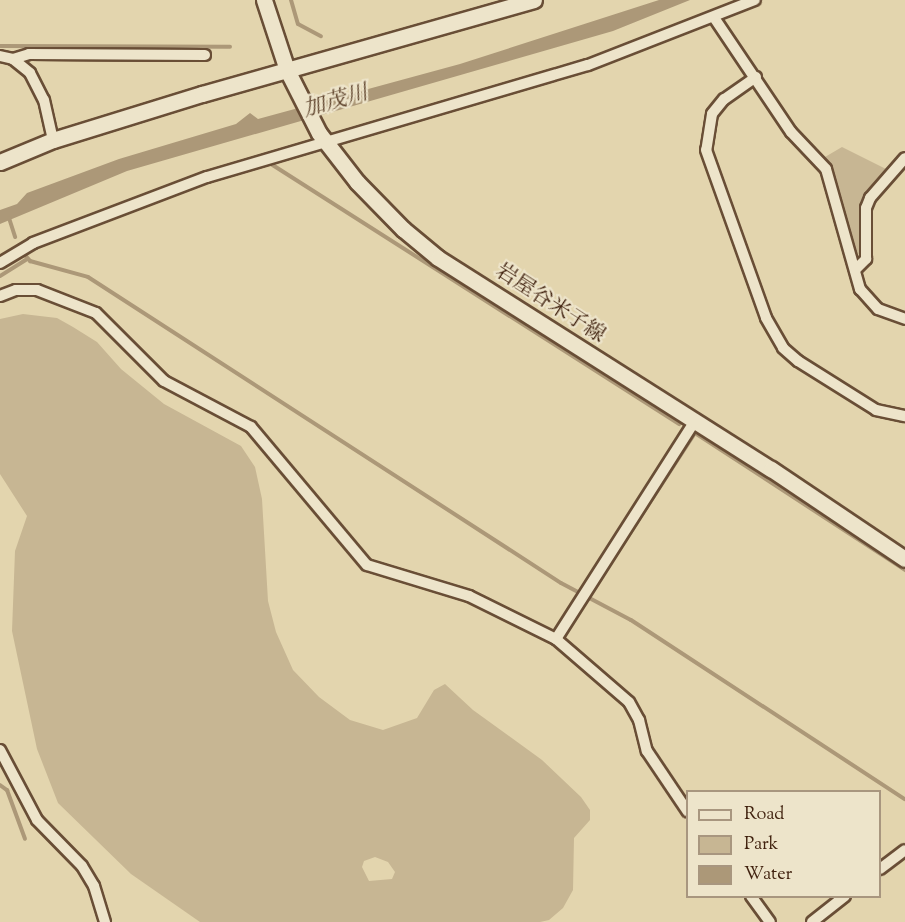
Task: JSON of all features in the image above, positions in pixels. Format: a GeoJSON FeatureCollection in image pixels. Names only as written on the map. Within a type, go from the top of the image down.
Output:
{"type":"FeatureCollection","features":[{"type":"Feature","properties":{"kind":"main road","name":"岩屋谷米子線"},"geometry":{"type":"LineString","coordinates":[[264,0],[287,70],[322,138],[357,182],[438,258],[905,559]]}},
{"type":"Feature","properties":{"kind":"main road"},"geometry":{"type":"LineString","coordinates":[[0,162],[53,140],[287,70],[534,0]]}},
{"type":"Feature","properties":{"kind":"street"},"geometry":{"type":"LineString","coordinates":[[0,263],[33,243],[207,177],[322,138],[588,65],[715,19],[755,0]]}},
{"type":"Feature","properties":{"kind":"street"},"geometry":{"type":"LineString","coordinates":[[715,19],[791,132],[826,169],[855,270],[869,301],[888,314],[905,319]]}},
{"type":"Feature","properties":{"kind":"street"},"geometry":{"type":"LineString","coordinates":[[13,59],[29,54],[205,55]]}},
{"type":"Feature","properties":{"kind":"street"},"geometry":{"type":"LineString","coordinates":[[0,56],[13,59],[30,73],[44,100],[53,140]]}},
{"type":"Feature","properties":{"kind":"street"},"geometry":{"type":"LineString","coordinates":[[756,77],[724,99],[712,114],[706,150],[766,318],[783,348],[798,361],[876,410],[905,416]]}},
{"type":"Feature","properties":{"kind":"street"},"geometry":{"type":"LineString","coordinates":[[855,270],[866,259],[866,208],[870,198],[905,158]]}},
{"type":"Feature","properties":{"kind":"street"},"geometry":{"type":"LineString","coordinates":[[0,296],[16,290],[37,290],[62,297],[96,313],[164,381],[251,427],[367,566],[469,596],[556,639],[629,702],[639,720],[647,751],[686,810]]}},
{"type":"Feature","properties":{"kind":"street"},"geometry":{"type":"LineString","coordinates":[[556,639],[694,422]]}},
{"type":"Feature","properties":{"kind":"street"},"geometry":{"type":"LineString","coordinates":[[0,750],[38,820],[82,866],[94,886],[105,922]]}},
{"type":"Feature","properties":{"kind":"street"},"geometry":{"type":"LineString","coordinates":[[881,868],[905,850]]}},
{"type":"Feature","properties":{"kind":"street"},"geometry":{"type":"LineString","coordinates":[[752,898],[770,922]]}},
{"type":"Feature","properties":{"kind":"street"},"geometry":{"type":"LineString","coordinates":[[812,922],[844,898]]}},
{"type":"Feature","properties":{"kind":"green space"},"geometry":{"type":"Polygon","coordinates":[[[842,147],[886,169],[865,192],[861,203],[861,254],[857,255],[833,168],[825,157],[842,147]]]}},
{"type":"Feature","properties":{"kind":"green space"},"geometry":{"type":"Polygon","coordinates":[[[23,314],[57,318],[97,342],[121,369],[164,404],[241,446],[255,467],[262,499],[268,601],[276,632],[293,670],[319,697],[350,720],[383,730],[417,718],[434,690],[445,684],[473,710],[542,760],[581,797],[590,810],[590,820],[574,838],[573,890],[563,908],[549,920],[540,922],[200,922],[131,874],[58,803],[37,749],[12,631],[15,551],[27,516],[0,474],[0,319],[23,314]],[[375,857],[364,861],[362,867],[369,881],[392,879],[395,872],[388,862],[375,857]]]}},
{"type":"Feature","properties":{"kind":"water","name":"加茂川"},"geometry":{"type":"Polygon","coordinates":[[[659,0],[690,0],[613,31],[127,171],[0,224],[0,210],[17,204],[27,193],[119,159],[236,124],[250,113],[258,119],[460,64],[659,0]]]}},
{"type":"Feature","properties":{"kind":"waterway"},"geometry":{"type":"LineString","coordinates":[[291,0],[298,24],[321,36]]}},
{"type":"Feature","properties":{"kind":"waterway"},"geometry":{"type":"LineString","coordinates":[[0,46],[230,47]]}},
{"type":"Feature","properties":{"kind":"waterway"},"geometry":{"type":"LineString","coordinates":[[271,164],[679,424]]}},
{"type":"Feature","properties":{"kind":"waterway"},"geometry":{"type":"LineString","coordinates":[[9,218],[15,237]]}},
{"type":"Feature","properties":{"kind":"waterway"},"geometry":{"type":"LineString","coordinates":[[25,255],[30,261],[88,277],[561,583],[631,620],[905,799]]}},
{"type":"Feature","properties":{"kind":"waterway"},"geometry":{"type":"LineString","coordinates":[[0,276],[27,259]]}},
{"type":"Feature","properties":{"kind":"waterway"},"geometry":{"type":"LineString","coordinates":[[593,590],[695,433],[905,570]]}},
{"type":"Feature","properties":{"kind":"waterway"},"geometry":{"type":"LineString","coordinates":[[0,785],[7,790],[25,839]]}}]}
